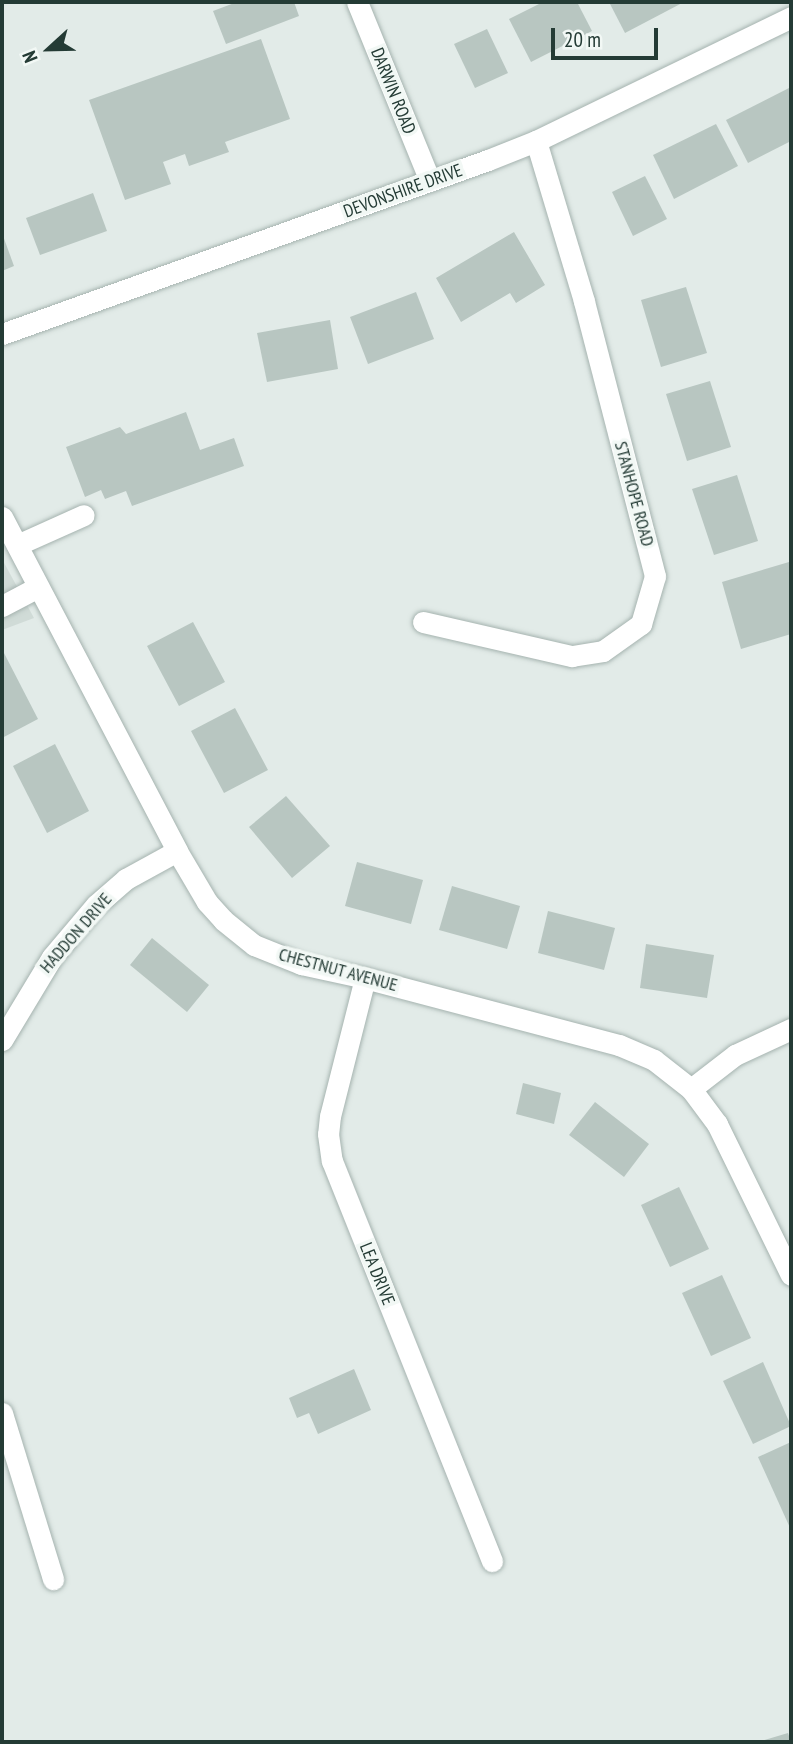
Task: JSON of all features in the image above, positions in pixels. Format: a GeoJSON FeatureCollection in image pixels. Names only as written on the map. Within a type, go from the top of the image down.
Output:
{"type":"FeatureCollection","features":[{"type":"Feature","properties":{"kind":"street","name":"DARWIN ROAD"},"geometry":{"type":"LineString","coordinates":[[357,2],[430,181]]}},
{"type":"Feature","properties":{"kind":"street","name":"DEVONSHIRE DRIVE"},"geometry":{"type":"LineString","coordinates":[[2,334],[536,141],[791,18]]}},
{"type":"Feature","properties":{"kind":"street","name":"STANHOPE ROAD"},"geometry":{"type":"LineString","coordinates":[[423,622],[572,656],[603,652],[641,624],[655,576],[584,301],[536,141]]}},
{"type":"Feature","properties":{"kind":"street"},"geometry":{"type":"LineString","coordinates":[[17,545],[84,515]]}},
{"type":"Feature","properties":{"kind":"street","name":"CHESTNUT AVENUE"},"geometry":{"type":"LineString","coordinates":[[2,517],[177,851],[207,902],[223,920],[254,945],[302,964],[618,1045],[654,1060],[691,1089],[717,1124],[739,1164],[791,1275]]}},
{"type":"Feature","properties":{"kind":"street"},"geometry":{"type":"LineString","coordinates":[[2,606],[38,587]]}},
{"type":"Feature","properties":{"kind":"street","name":"HADDON DRIVE"},"geometry":{"type":"LineString","coordinates":[[2,1040],[52,957],[96,905],[126,879],[177,851]]}},
{"type":"Feature","properties":{"kind":"street","name":"LEA DRIVE"},"geometry":{"type":"LineString","coordinates":[[365,978],[330,1116],[328,1134],[332,1161],[492,1561]]}},
{"type":"Feature","properties":{"kind":"street"},"geometry":{"type":"LineString","coordinates":[[691,1089],[735,1055],[791,1029]]}},
{"type":"Feature","properties":{"kind":"street"},"geometry":{"type":"LineString","coordinates":[[2,1413],[53,1579]]}},
{"type":"Feature","properties":{"kind":"shaded area"},"geometry":{"type":"Polygon","coordinates":[[[2,559],[34,618],[2,630],[2,559]]]}},
{"type":"Feature","properties":{"kind":"building"},"geometry":{"type":"Polygon","coordinates":[[[237,2],[294,2],[299,16],[226,44],[213,11],[237,2]]]}},
{"type":"Feature","properties":{"kind":"building"},"geometry":{"type":"Polygon","coordinates":[[[543,2],[577,2],[592,31],[531,62],[509,19],[543,2]]]}},
{"type":"Feature","properties":{"kind":"building"},"geometry":{"type":"Polygon","coordinates":[[[609,2],[684,2],[625,33],[609,2]]]}},
{"type":"Feature","properties":{"kind":"building"},"geometry":{"type":"Polygon","coordinates":[[[487,29],[508,73],[475,88],[454,44],[487,29]]]}},
{"type":"Feature","properties":{"kind":"building"},"geometry":{"type":"Polygon","coordinates":[[[261,39],[290,119],[225,142],[229,152],[189,166],[185,154],[163,162],[171,184],[125,200],[89,100],[261,39]]]}},
{"type":"Feature","properties":{"kind":"building"},"geometry":{"type":"Polygon","coordinates":[[[791,87],[791,141],[748,163],[726,120],[791,87]]]}},
{"type":"Feature","properties":{"kind":"building"},"geometry":{"type":"Polygon","coordinates":[[[716,124],[738,166],[674,199],[653,155],[716,124]]]}},
{"type":"Feature","properties":{"kind":"building"},"geometry":{"type":"Polygon","coordinates":[[[645,176],[667,219],[633,236],[612,192],[645,176]]]}},
{"type":"Feature","properties":{"kind":"building"},"geometry":{"type":"Polygon","coordinates":[[[93,193],[107,231],[40,255],[26,218],[93,193]]]}},
{"type":"Feature","properties":{"kind":"building"},"geometry":{"type":"Polygon","coordinates":[[[514,232],[545,285],[516,303],[510,293],[461,322],[436,278],[514,232]]]}},
{"type":"Feature","properties":{"kind":"building"},"geometry":{"type":"Polygon","coordinates":[[[2,233],[14,266],[2,271],[2,233]]]}},
{"type":"Feature","properties":{"kind":"building"},"geometry":{"type":"Polygon","coordinates":[[[686,287],[707,353],[661,367],[641,300],[686,287]]]}},
{"type":"Feature","properties":{"kind":"building"},"geometry":{"type":"Polygon","coordinates":[[[416,292],[434,339],[368,364],[350,317],[416,292]]]}},
{"type":"Feature","properties":{"kind":"building"},"geometry":{"type":"Polygon","coordinates":[[[330,320],[338,369],[267,382],[257,333],[330,320]]]}},
{"type":"Feature","properties":{"kind":"building"},"geometry":{"type":"Polygon","coordinates":[[[710,381],[731,447],[687,461],[666,394],[710,381]]]}},
{"type":"Feature","properties":{"kind":"building"},"geometry":{"type":"Polygon","coordinates":[[[186,412],[200,450],[234,438],[244,466],[132,506],[126,491],[105,499],[101,490],[85,497],[66,447],[120,427],[126,434],[186,412]]]}},
{"type":"Feature","properties":{"kind":"building"},"geometry":{"type":"Polygon","coordinates":[[[737,475],[758,541],[714,555],[692,489],[737,475]]]}},
{"type":"Feature","properties":{"kind":"building"},"geometry":{"type":"Polygon","coordinates":[[[789,562],[791,634],[741,649],[722,582],[789,562]]]}},
{"type":"Feature","properties":{"kind":"building"},"geometry":{"type":"Polygon","coordinates":[[[193,622],[225,682],[179,706],[147,646],[193,622]]]}},
{"type":"Feature","properties":{"kind":"building"},"geometry":{"type":"Polygon","coordinates":[[[4,653],[38,719],[2,738],[2,654],[4,653]]]}},
{"type":"Feature","properties":{"kind":"building"},"geometry":{"type":"Polygon","coordinates":[[[235,708],[268,770],[224,793],[191,731],[235,708]]]}},
{"type":"Feature","properties":{"kind":"building"},"geometry":{"type":"Polygon","coordinates":[[[55,744],[89,811],[47,833],[13,766],[55,744]]]}},
{"type":"Feature","properties":{"kind":"building"},"geometry":{"type":"Polygon","coordinates":[[[286,796],[330,846],[292,878],[249,827],[286,796]]]}},
{"type":"Feature","properties":{"kind":"building"},"geometry":{"type":"Polygon","coordinates":[[[357,862],[423,880],[411,924],[345,906],[357,862]]]}},
{"type":"Feature","properties":{"kind":"building"},"geometry":{"type":"Polygon","coordinates":[[[452,886],[520,906],[507,949],[439,930],[452,886]]]}},
{"type":"Feature","properties":{"kind":"building"},"geometry":{"type":"Polygon","coordinates":[[[548,911],[615,928],[604,970],[538,953],[548,911]]]}},
{"type":"Feature","properties":{"kind":"building"},"geometry":{"type":"Polygon","coordinates":[[[152,938],[209,985],[187,1012],[130,965],[152,938]]]}},
{"type":"Feature","properties":{"kind":"building"},"geometry":{"type":"Polygon","coordinates":[[[646,944],[714,955],[707,998],[640,988],[646,944]]]}},
{"type":"Feature","properties":{"kind":"building"},"geometry":{"type":"Polygon","coordinates":[[[523,1083],[561,1093],[554,1124],[516,1114],[523,1083]]]}},
{"type":"Feature","properties":{"kind":"building"},"geometry":{"type":"Polygon","coordinates":[[[595,1102],[649,1144],[624,1177],[569,1135],[595,1102]]]}},
{"type":"Feature","properties":{"kind":"building"},"geometry":{"type":"Polygon","coordinates":[[[679,1187],[709,1249],[670,1267],[641,1205],[679,1187]]]}},
{"type":"Feature","properties":{"kind":"building"},"geometry":{"type":"Polygon","coordinates":[[[722,1275],[751,1338],[711,1356],[682,1293],[722,1275]]]}},
{"type":"Feature","properties":{"kind":"building"},"geometry":{"type":"Polygon","coordinates":[[[763,1362],[791,1426],[753,1444],[723,1381],[763,1362]]]}},
{"type":"Feature","properties":{"kind":"building"},"geometry":{"type":"Polygon","coordinates":[[[354,1369],[371,1410],[318,1434],[309,1413],[297,1418],[289,1398],[354,1369]]]}},
{"type":"Feature","properties":{"kind":"building"},"geometry":{"type":"Polygon","coordinates":[[[791,1442],[791,1530],[758,1457],[791,1442]]]}},
{"type":"Feature","properties":{"kind":"building"},"geometry":{"type":"Polygon","coordinates":[[[788,1733],[791,1742],[758,1742],[788,1733]]]}}]}
